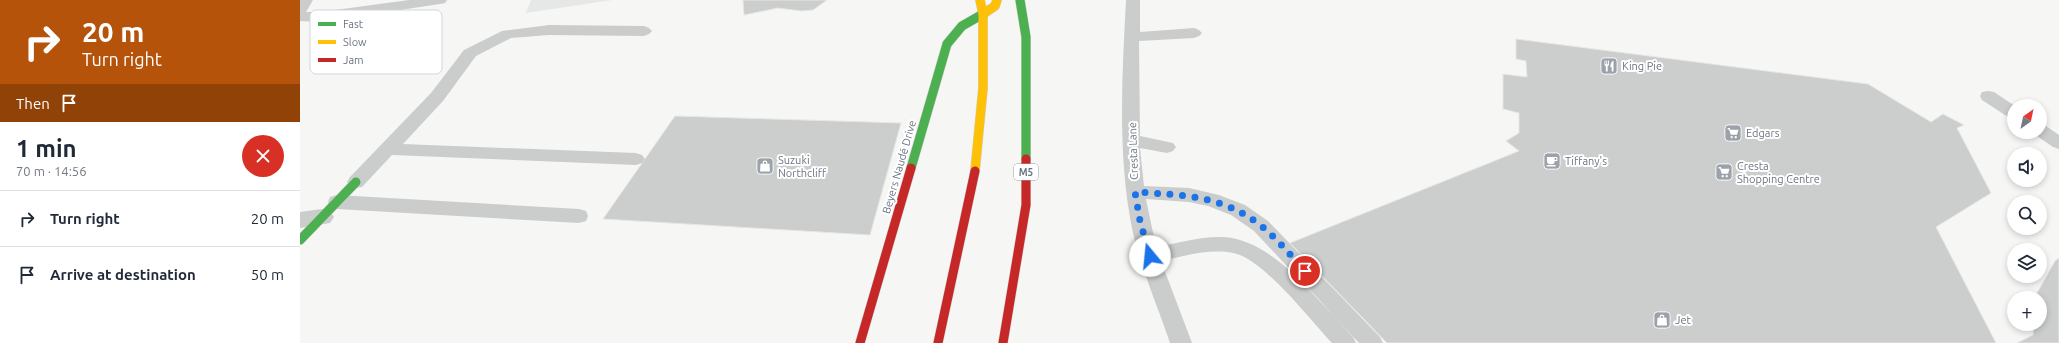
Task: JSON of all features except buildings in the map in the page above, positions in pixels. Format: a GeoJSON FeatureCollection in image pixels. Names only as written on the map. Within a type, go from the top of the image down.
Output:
{"type":"FeatureCollection","features":[{"type":"Feature","properties":{"kind":"main road"},"geometry":{"type":"LineString","coordinates":[[938,343],[974,183],[983,88],[983,14],[980,0]]}},
{"type":"Feature","properties":{"kind":"main road","name":"Beyers Naudé Drive"},"geometry":{"type":"LineString","coordinates":[[860,343],[947,44],[955,31],[968,21],[983,14],[994,6],[998,0]]}},
{"type":"Feature","properties":{"kind":"main road","name":"M5"},"geometry":{"type":"LineString","coordinates":[[1003,343],[1026,205],[1026,37],[1020,0]]}},
{"type":"Feature","properties":{"kind":"main road"},"geometry":{"type":"LineString","coordinates":[[300,240],[356,182]]}},
{"type":"Feature","properties":{"kind":"street"},"geometry":{"type":"LineString","coordinates":[[300,220],[329,209]]}},
{"type":"Feature","properties":{"kind":"lane"},"geometry":{"type":"LineString","coordinates":[[300,9],[306,0]]}},
{"type":"Feature","properties":{"kind":"lane"},"geometry":{"type":"LineString","coordinates":[[369,10],[440,0]]}},
{"type":"Feature","properties":{"kind":"lane","name":"Cresta Lane"},"geometry":{"type":"LineString","coordinates":[[1133,0],[1132,140],[1135,192],[1140,221],[1150,256],[1181,343]]}},
{"type":"Feature","properties":{"kind":"lane"},"geometry":{"type":"LineString","coordinates":[[300,16],[310,16]]}},
{"type":"Feature","properties":{"kind":"lane"},"geometry":{"type":"LineString","coordinates":[[356,182],[437,97],[470,53],[494,39],[523,32],[549,30],[644,31]]}},
{"type":"Feature","properties":{"kind":"lane"},"geometry":{"type":"LineString","coordinates":[[1132,37],[1194,33]]}},
{"type":"Feature","properties":{"kind":"lane"},"geometry":{"type":"LineString","coordinates":[[1988,96],[2007,108]]}},
{"type":"Feature","properties":{"kind":"lane"},"geometry":{"type":"LineString","coordinates":[[2047,135],[2059,143]]}},
{"type":"Feature","properties":{"kind":"lane"},"geometry":{"type":"LineString","coordinates":[[1132,140],[1167,147]]}},
{"type":"Feature","properties":{"kind":"lane"},"geometry":{"type":"LineString","coordinates":[[389,149],[636,159]]}},
{"type":"Feature","properties":{"kind":"lane"},"geometry":{"type":"LineString","coordinates":[[1135,192],[1189,195],[1212,200],[1238,210],[1261,226],[1372,343]]}},
{"type":"Feature","properties":{"kind":"lane"},"geometry":{"type":"LineString","coordinates":[[329,209],[580,216]]}},
{"type":"Feature","properties":{"kind":"lane"},"geometry":{"type":"LineString","coordinates":[[1150,256],[1192,247],[1223,244],[1246,249],[1260,256],[1278,271],[1345,343]]}},
{"type":"Feature","properties":{"kind":"shaded area"},"geometry":{"type":"Polygon","coordinates":[[[531,0],[612,0],[526,13],[531,0]]]}},
{"type":"Feature","properties":{"kind":"traffic: fast"},"geometry":{"type":"LineString","coordinates":[[1020,0],[1026,37],[1026,159]]}},
{"type":"Feature","properties":{"kind":"traffic: fast"},"geometry":{"type":"LineString","coordinates":[[911,168],[947,44],[962,26],[983,14]]}},
{"type":"Feature","properties":{"kind":"traffic: fast"},"geometry":{"type":"LineString","coordinates":[[300,240],[356,182]]}},
{"type":"Feature","properties":{"kind":"traffic: slow"},"geometry":{"type":"LineString","coordinates":[[975,171],[983,88],[983,14],[980,0]]}},
{"type":"Feature","properties":{"kind":"traffic: slow"},"geometry":{"type":"LineString","coordinates":[[983,14],[995,6],[997,0]]}},
{"type":"Feature","properties":{"kind":"traffic: jam"},"geometry":{"type":"LineString","coordinates":[[1003,343],[1026,205],[1026,159]]}},
{"type":"Feature","properties":{"kind":"traffic: jam"},"geometry":{"type":"LineString","coordinates":[[860,343],[911,168]]}},
{"type":"Feature","properties":{"kind":"traffic: jam"},"geometry":{"type":"LineString","coordinates":[[938,343],[975,171]]}},
{"type":"Feature","properties":{"kind":"place","name":"King Pie"},"geometry":{"type":"Point","coordinates":[1609,66]}},
{"type":"Feature","properties":{"kind":"place","name":"Edgars"},"geometry":{"type":"Point","coordinates":[1733,133]}},
{"type":"Feature","properties":{"kind":"place","name":"Tiffany's"},"geometry":{"type":"Point","coordinates":[1552,161]}},
{"type":"Feature","properties":{"kind":"place","name":"Suzuki Northcliff"},"geometry":{"type":"Point","coordinates":[765,166]}},
{"type":"Feature","properties":{"kind":"place","name":"Cresta Shopping Centre"},"geometry":{"type":"Point","coordinates":[1724,172]}},
{"type":"Feature","properties":{"kind":"place","name":"Jet"},"geometry":{"type":"Point","coordinates":[1662,320]}},
{"type":"Feature","properties":{"kind":"route"},"geometry":{"type":"LineString","coordinates":[[1150,256],[1140,221],[1135,192],[1189,195],[1212,200],[1238,210],[1261,226],[1305,271]]}}]}
